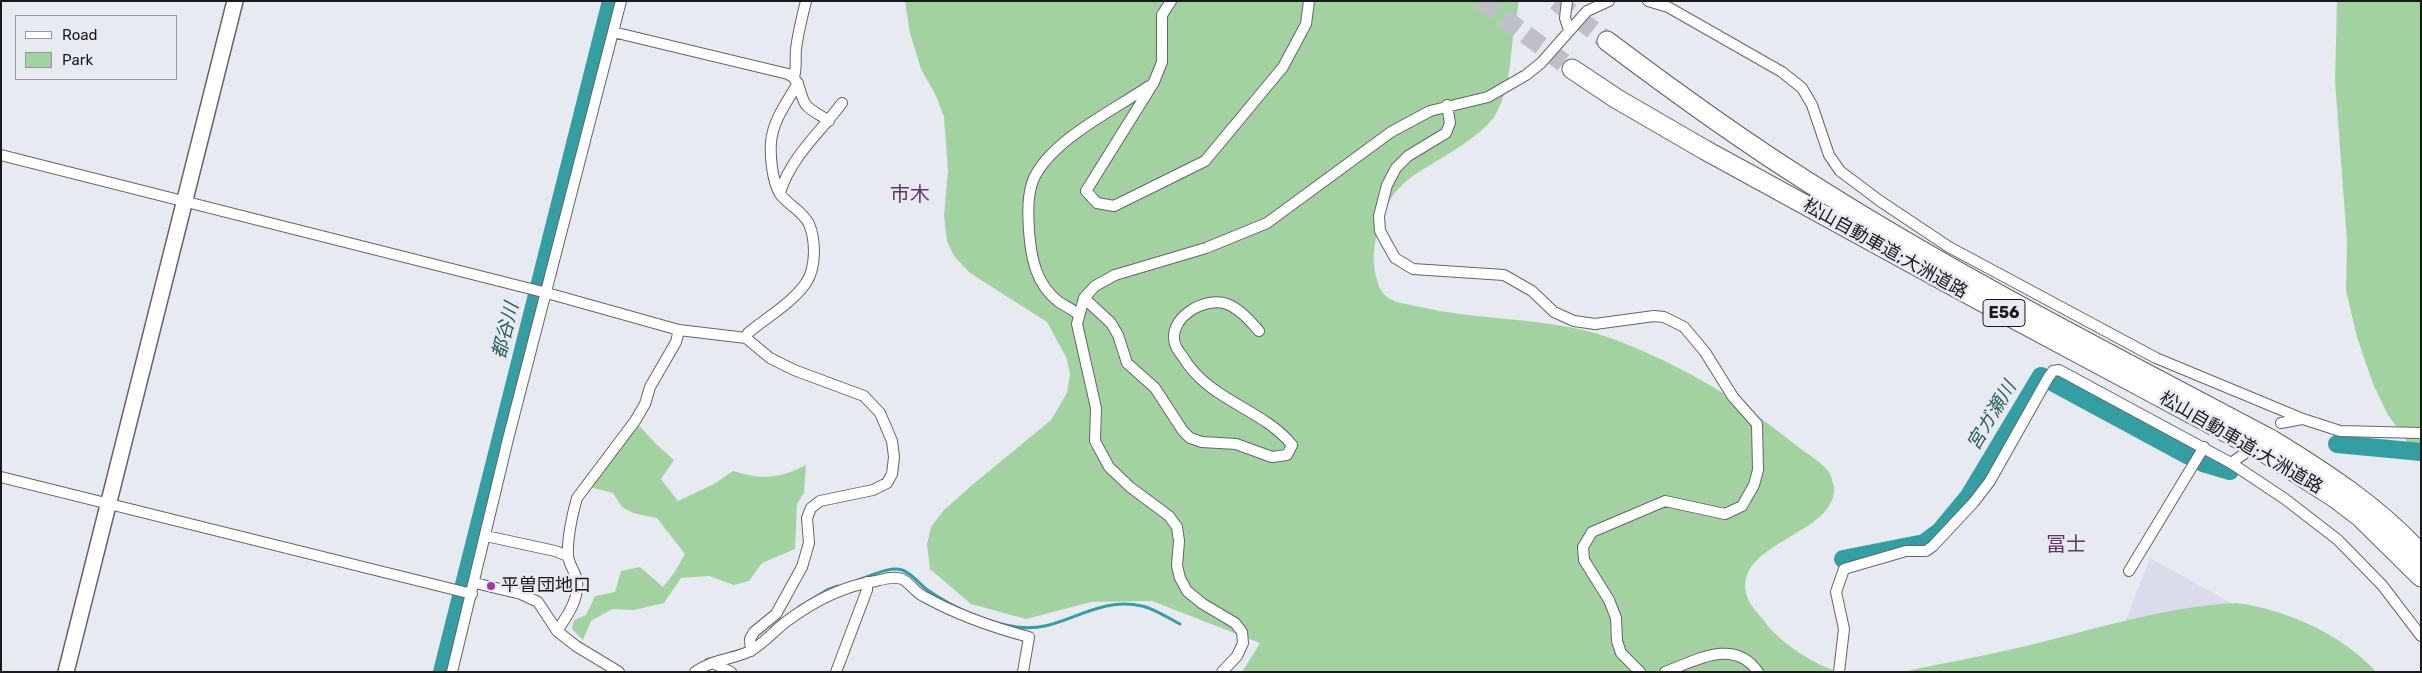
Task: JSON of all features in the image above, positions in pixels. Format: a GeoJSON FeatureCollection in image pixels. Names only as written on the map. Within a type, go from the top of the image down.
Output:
{"type":"FeatureCollection","features":[{"type":"Feature","properties":{"kind":"highway","name":"松山自動車道;大洲道路"},"geometry":{"type":"LineString","coordinates":[[1606,41],[1720,124],[1862,215],[1982,285],[2272,440],[2315,466],[2370,506],[2412,556],[2421,577]]}},
{"type":"Feature","properties":{"kind":"highway","name":"松山自動車道;大洲道路"},"geometry":{"type":"LineString","coordinates":[[1572,69],[1617,99],[1713,154],[1977,299],[2265,453],[2335,498],[2412,556]]}},
{"type":"Feature","properties":{"kind":"highway"},"geometry":{"type":"LineString","coordinates":[[2412,556],[2421,584]]}},
{"type":"Feature","properties":{"kind":"street"},"geometry":{"type":"LineString","coordinates":[[66,672],[235,1]]}},
{"type":"Feature","properties":{"kind":"street"},"geometry":{"type":"LineString","coordinates":[[452,672],[466,592],[475,583],[541,291],[621,1]]}},
{"type":"Feature","properties":{"kind":"street"},"geometry":{"type":"LineString","coordinates":[[746,338],[748,333],[786,304],[806,283],[811,274],[814,259],[808,224],[779,192],[771,156],[771,141],[775,122],[796,80],[796,50],[800,22],[806,1]]}},
{"type":"Feature","properties":{"kind":"street"},"geometry":{"type":"LineString","coordinates":[[1170,1],[1162,15],[1162,62],[1154,82],[1086,191],[1096,203],[1114,206],[1205,161],[1283,67],[1306,24],[1309,1]]}},
{"type":"Feature","properties":{"kind":"street"},"geometry":{"type":"LineString","coordinates":[[1567,1],[1565,18],[1569,30]]}},
{"type":"Feature","properties":{"kind":"street"},"geometry":{"type":"LineString","coordinates":[[1222,672],[1237,656],[1243,644],[1242,632],[1235,623],[1203,604],[1187,590],[1180,578],[1177,566],[1179,541],[1177,527],[1170,516],[1130,487],[1102,459],[1095,441],[1096,408],[1077,324],[1078,314],[1084,298],[1096,286],[1115,275],[1206,248],[1267,223],[1391,132],[1430,111],[1488,97],[1526,75],[1541,63],[1587,11],[1609,1]]}},
{"type":"Feature","properties":{"kind":"street"},"geometry":{"type":"LineString","coordinates":[[1648,1],[1668,7],[1782,72],[1795,82],[1802,88],[1812,105],[1823,140],[1840,171],[1880,201],[1949,247],[2156,358],[2302,418],[2340,431],[2421,433]]}},
{"type":"Feature","properties":{"kind":"street"},"geometry":{"type":"LineString","coordinates":[[613,32],[796,80]]}},
{"type":"Feature","properties":{"kind":"street"},"geometry":{"type":"LineString","coordinates":[[796,80],[808,107],[829,121]]}},
{"type":"Feature","properties":{"kind":"street"},"geometry":{"type":"LineString","coordinates":[[1078,314],[1059,302],[1044,286],[1036,273],[1030,252],[1029,221],[1030,194],[1035,178],[1047,161],[1075,133],[1154,82]]}},
{"type":"Feature","properties":{"kind":"street"},"geometry":{"type":"LineString","coordinates":[[779,192],[782,180],[792,164],[842,103]]}},
{"type":"Feature","properties":{"kind":"street"},"geometry":{"type":"LineString","coordinates":[[1447,106],[1450,123],[1446,133],[1408,156],[1396,168],[1387,185],[1379,216],[1380,231],[1395,258],[1413,269],[1504,275],[1532,291],[1554,312],[1574,322],[1596,324],[1654,316],[1664,318],[1684,327],[1705,352],[1733,397],[1757,424],[1758,470],[1754,485],[1742,506],[1725,514],[1665,501],[1592,532],[1583,547],[1584,560],[1613,609],[1616,618],[1616,642],[1621,652],[1640,672]]}},
{"type":"Feature","properties":{"kind":"street"},"geometry":{"type":"LineString","coordinates":[[1,156],[541,291],[679,330],[746,338],[770,358],[794,370],[864,396],[872,402],[880,413],[892,440],[894,457],[892,474],[886,483],[873,490],[820,501],[811,508],[808,518],[809,543],[802,567],[784,603],[776,614],[754,632],[750,647]]}},
{"type":"Feature","properties":{"kind":"street"},"geometry":{"type":"LineString","coordinates":[[1084,298],[1111,323],[1118,335],[1127,363],[1155,388],[1182,431],[1190,438],[1202,442],[1236,444],[1272,457],[1280,457],[1287,455],[1292,445],[1282,432],[1215,393],[1189,368],[1175,344],[1175,332],[1183,317],[1195,307],[1212,302],[1226,304],[1238,311],[1259,331]]}},
{"type":"Feature","properties":{"kind":"street"},"geometry":{"type":"LineString","coordinates":[[557,631],[576,596],[577,580],[568,556],[572,514],[577,498],[635,421],[645,404],[650,387],[676,342],[679,330]]}},
{"type":"Feature","properties":{"kind":"street"},"geometry":{"type":"LineString","coordinates":[[1839,672],[1844,629],[1836,592],[1844,569],[1906,551],[1926,550],[1933,546],[1974,502],[1990,481],[2053,371],[2059,370],[2232,463],[2285,500],[2338,540],[2382,585],[2421,636]]}},
{"type":"Feature","properties":{"kind":"street"},"geometry":{"type":"LineString","coordinates":[[2281,423],[2302,418]]}},
{"type":"Feature","properties":{"kind":"street"},"geometry":{"type":"LineString","coordinates":[[2129,571],[2204,447]]}},
{"type":"Feature","properties":{"kind":"street"},"geometry":{"type":"LineString","coordinates":[[2232,463],[2244,454]]}},
{"type":"Feature","properties":{"kind":"street"},"geometry":{"type":"LineString","coordinates":[[1,477],[466,592]]}},
{"type":"Feature","properties":{"kind":"street"},"geometry":{"type":"LineString","coordinates":[[486,536],[555,551],[568,556]]}},
{"type":"Feature","properties":{"kind":"street"},"geometry":{"type":"LineString","coordinates":[[695,672],[713,663],[735,658],[832,592],[866,582],[894,578],[902,579],[916,592],[955,613],[994,628],[1029,636],[1023,672]]}},
{"type":"Feature","properties":{"kind":"street"},"geometry":{"type":"LineString","coordinates":[[836,672],[867,590],[866,582]]}},
{"type":"Feature","properties":{"kind":"street"},"geometry":{"type":"LineString","coordinates":[[475,583],[520,594],[538,602],[557,631],[576,646],[619,672]]}},
{"type":"Feature","properties":{"kind":"street"},"geometry":{"type":"LineString","coordinates":[[1665,672],[1702,657],[1720,652],[1730,652],[1746,660],[1758,672]]}},
{"type":"Feature","properties":{"kind":"street"},"geometry":{"type":"LineString","coordinates":[[713,663],[731,672]]}},
{"type":"Feature","properties":{"kind":"shaded area"},"geometry":{"type":"Polygon","coordinates":[[[2150,558],[2273,626],[2122,630],[2150,558]]]}},
{"type":"Feature","properties":{"kind":"green space"},"geometry":{"type":"Polygon","coordinates":[[[905,1],[1519,1],[1507,83],[1499,108],[1491,121],[1481,131],[1410,178],[1390,200],[1383,214],[1375,246],[1374,264],[1379,287],[1387,297],[1394,301],[1460,314],[1563,326],[1599,334],[1634,347],[1704,381],[1760,418],[1822,464],[1831,475],[1834,486],[1831,503],[1820,517],[1767,551],[1753,564],[1746,580],[1749,602],[1780,638],[1809,659],[1839,672],[1242,672],[1260,643],[1152,601],[1091,602],[1026,619],[971,604],[930,569],[927,545],[931,527],[944,510],[1051,420],[1067,393],[1070,375],[1067,359],[1047,322],[970,273],[954,256],[947,241],[944,215],[948,171],[944,117],[936,96],[921,69],[910,33],[905,1]]]}},
{"type":"Feature","properties":{"kind":"green space"},"geometry":{"type":"Polygon","coordinates":[[[2337,1],[2421,1],[2421,461],[2388,415],[2373,384],[2357,337],[2346,290],[2347,241],[2335,81],[2337,1]]]}},
{"type":"Feature","properties":{"kind":"green space"},"geometry":{"type":"Polygon","coordinates":[[[635,421],[674,460],[661,479],[678,501],[714,484],[733,471],[753,476],[770,477],[796,470],[806,465],[804,493],[797,504],[795,549],[762,563],[749,581],[734,585],[709,576],[681,578],[664,603],[634,610],[612,609],[591,621],[583,640],[572,629],[574,620],[586,615],[595,596],[615,592],[621,571],[640,567],[663,587],[685,554],[657,518],[633,513],[622,507],[613,493],[585,486],[635,421]]]}},
{"type":"Feature","properties":{"kind":"green space"},"geometry":{"type":"Polygon","coordinates":[[[2236,603],[2274,611],[2312,626],[2347,646],[2376,672],[1902,672],[2011,650],[2156,614],[2209,605],[2236,603]]]}},
{"type":"Feature","properties":{"kind":"waterway","name":"都谷川"},"geometry":{"type":"LineString","coordinates":[[442,672],[611,1]]}},
{"type":"Feature","properties":{"kind":"waterway","name":"宮ガ瀬川"},"geometry":{"type":"LineString","coordinates":[[1843,559],[1924,543],[1940,531],[1969,496],[2041,376],[2189,456]]}},
{"type":"Feature","properties":{"kind":"waterway","name":"宮ガ瀬川"},"geometry":{"type":"LineString","coordinates":[[2337,444],[2421,452]]}},
{"type":"Feature","properties":{"kind":"waterway","name":"宮ガ瀬川"},"geometry":{"type":"LineString","coordinates":[[2203,463],[2230,471]]}},
{"type":"Feature","properties":{"kind":"waterway"},"geometry":{"type":"LineString","coordinates":[[858,580],[886,570],[902,570],[929,591],[960,609],[994,622],[1017,627],[1033,628],[1049,625],[1093,610],[1124,604],[1147,607],[1180,624]]}},
{"type":"Feature","properties":{"kind":"waterway"},"geometry":{"type":"LineString","coordinates":[[799,607],[827,590],[838,586]]}},
{"type":"Feature","properties":{"kind":"waterway"},"geometry":{"type":"LineString","coordinates":[[706,660],[741,650]]}},
{"type":"Feature","properties":{"kind":"tunnel"},"geometry":{"type":"LineString","coordinates":[[1481,1],[1572,69]]}},
{"type":"Feature","properties":{"kind":"tunnel"},"geometry":{"type":"LineString","coordinates":[[1556,1],[1607,41]]}},
{"type":"Feature","properties":{"kind":"place","name":"平曽団地口"},"geometry":{"type":"Point","coordinates":[491,586]}},
{"type":"Feature","properties":{"kind":"district","name":"市木"},"geometry":{"type":"Point","coordinates":[910,195]}},
{"type":"Feature","properties":{"kind":"district","name":"冨士"},"geometry":{"type":"Point","coordinates":[2066,545]}}]}
